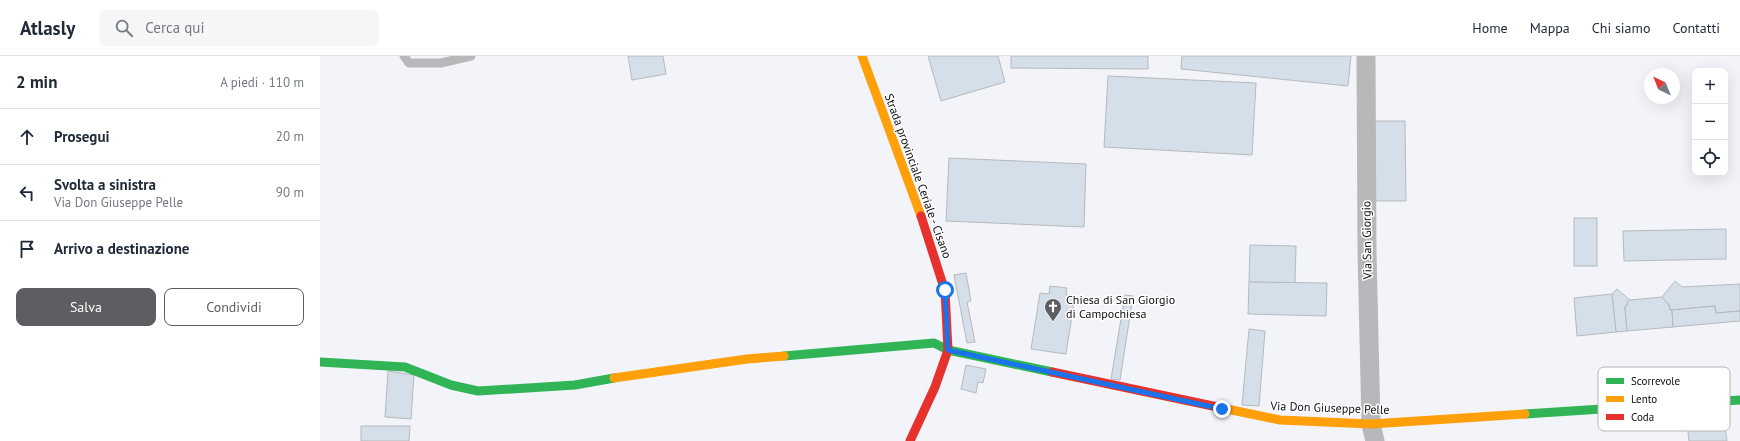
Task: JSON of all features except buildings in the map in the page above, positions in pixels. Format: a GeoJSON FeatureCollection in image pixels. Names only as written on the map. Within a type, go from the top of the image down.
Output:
{"type":"FeatureCollection","features":[{"type":"Feature","properties":{"kind":"street","name":"Strada provinciale Ceriale - Cisano"},"geometry":{"type":"LineString","coordinates":[[862,56],[915,198],[945,290],[948,350],[935,387],[910,441]]}},
{"type":"Feature","properties":{"kind":"street","name":"Via San Giorgio"},"geometry":{"type":"LineString","coordinates":[[1366,56],[1367,252],[1373,432]]}},
{"type":"Feature","properties":{"kind":"street","name":"Via Don Giuseppe Pelle"},"geometry":{"type":"LineString","coordinates":[[320,362],[405,367],[451,385],[478,391],[575,385],[639,374],[763,358],[934,343],[948,350],[1280,420],[1373,432],[1598,412]]}},
{"type":"Feature","properties":{"kind":"street","name":"Via Don Giuseppe Pelle"},"geometry":{"type":"LineString","coordinates":[[1730,401],[1740,400]]}},
{"type":"Feature","properties":{"kind":"lane"},"geometry":{"type":"LineString","coordinates":[[404,56],[409,63],[441,63],[471,56]]}},
{"type":"Feature","properties":{"kind":"traffic: fast"},"geometry":{"type":"LineString","coordinates":[[784,356],[934,343],[948,350],[1052,372]]}},
{"type":"Feature","properties":{"kind":"traffic: fast"},"geometry":{"type":"LineString","coordinates":[[320,362],[405,367],[451,385],[478,391],[575,385],[614,378]]}},
{"type":"Feature","properties":{"kind":"traffic: fast"},"geometry":{"type":"LineString","coordinates":[[1730,401],[1740,400]]}},
{"type":"Feature","properties":{"kind":"traffic: fast"},"geometry":{"type":"LineString","coordinates":[[1525,414],[1598,409]]}},
{"type":"Feature","properties":{"kind":"traffic: slow"},"geometry":{"type":"LineString","coordinates":[[862,56],[921,216]]}},
{"type":"Feature","properties":{"kind":"traffic: slow"},"geometry":{"type":"LineString","coordinates":[[614,378],[747,359],[784,356]]}},
{"type":"Feature","properties":{"kind":"traffic: slow"},"geometry":{"type":"LineString","coordinates":[[1227,409],[1280,420],[1371,424],[1525,414]]}},
{"type":"Feature","properties":{"kind":"traffic: jam"},"geometry":{"type":"LineString","coordinates":[[910,441],[935,387],[948,350],[945,291],[921,216]]}},
{"type":"Feature","properties":{"kind":"traffic: jam"},"geometry":{"type":"LineString","coordinates":[[1052,372],[1227,409]]}},
{"type":"Feature","properties":{"kind":"place","name":"Chiesa di San Giorgio di Campochiesa"},"geometry":{"type":"Point","coordinates":[1053,322]}},
{"type":"Feature","properties":{"kind":"route"},"geometry":{"type":"LineString","coordinates":[[945,290],[948,350],[1222,409]]}}]}
